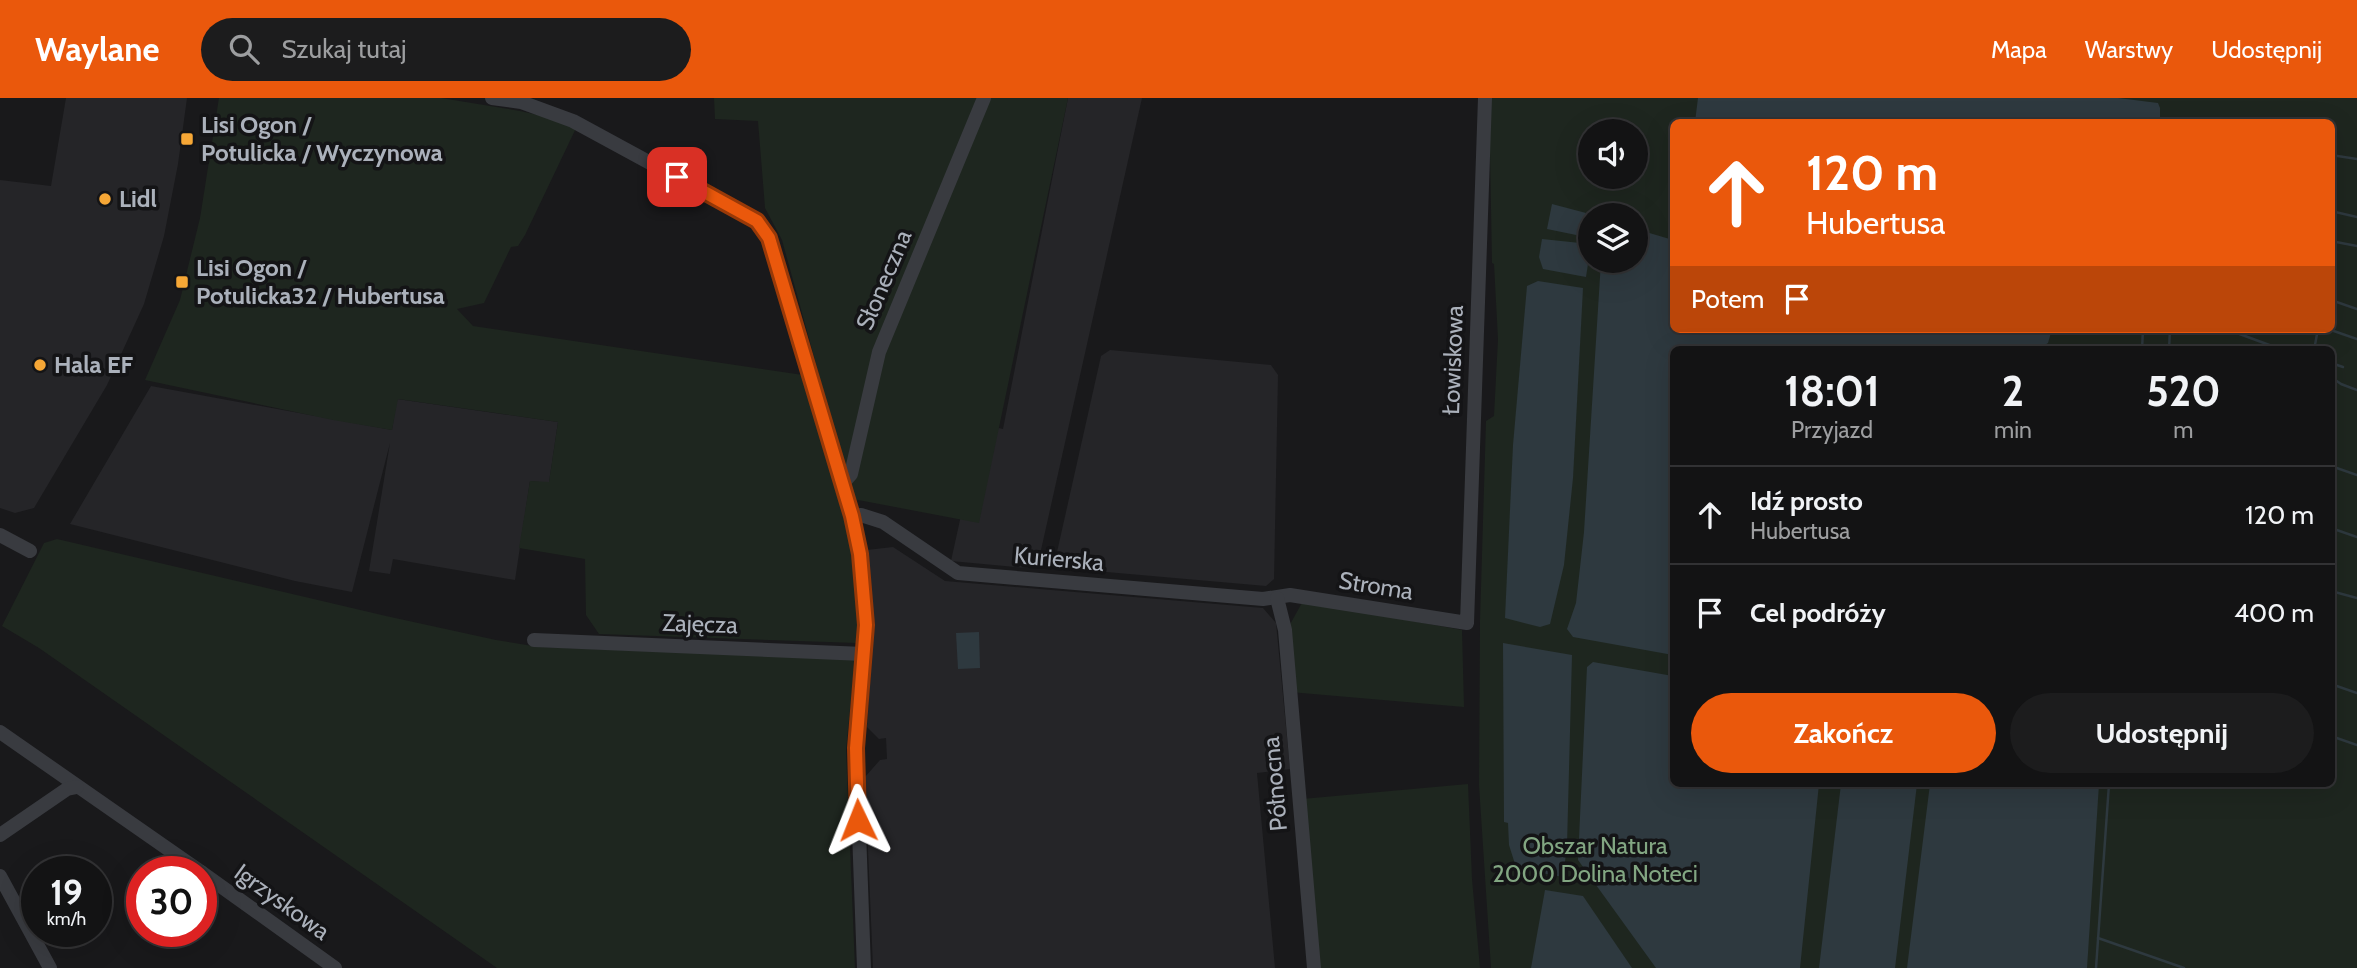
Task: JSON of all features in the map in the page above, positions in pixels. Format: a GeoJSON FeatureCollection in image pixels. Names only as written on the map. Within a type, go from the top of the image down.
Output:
{"type":"FeatureCollection","features":[{"type":"Feature","properties":{"kind":"street"},"geometry":{"type":"LineString","coordinates":[[492,98],[521,100],[573,121],[740,211],[764,228],[781,273],[843,483],[860,554],[866,625],[856,748],[864,968]]}},
{"type":"Feature","properties":{"kind":"street","name":"Słoneczna"},"geometry":{"type":"LineString","coordinates":[[843,483],[851,474],[879,352],[984,98]]}},
{"type":"Feature","properties":{"kind":"street","name":"Łowiskowa"},"geometry":{"type":"LineString","coordinates":[[1467,623],[1485,98]]}},
{"type":"Feature","properties":{"kind":"street","name":"Kurierska"},"geometry":{"type":"LineString","coordinates":[[852,516],[861,515],[883,522],[958,573],[1263,599],[1278,598]]}},
{"type":"Feature","properties":{"kind":"street"},"geometry":{"type":"LineString","coordinates":[[0,535],[30,551]]}},
{"type":"Feature","properties":{"kind":"street","name":"Stroma"},"geometry":{"type":"LineString","coordinates":[[1278,598],[1290,595],[1467,623]]}},
{"type":"Feature","properties":{"kind":"street","name":"Północna"},"geometry":{"type":"LineString","coordinates":[[1278,598],[1284,630],[1314,968]]}},
{"type":"Feature","properties":{"kind":"street","name":"Zajęcza"},"geometry":{"type":"LineString","coordinates":[[534,640],[864,654]]}},
{"type":"Feature","properties":{"kind":"street","name":"Igrzyskowa"},"geometry":{"type":"LineString","coordinates":[[0,732],[178,856]]}},
{"type":"Feature","properties":{"kind":"street"},"geometry":{"type":"LineString","coordinates":[[0,835],[67,789],[77,787]]}},
{"type":"Feature","properties":{"kind":"street"},"geometry":{"type":"LineString","coordinates":[[0,876],[50,968]]}},
{"type":"Feature","properties":{"kind":"street","name":"Igrzyskowa"},"geometry":{"type":"LineString","coordinates":[[217,883],[335,968]]}},
{"type":"Feature","properties":{"kind":"shaded area"},"geometry":{"type":"Polygon","coordinates":[[[66,98],[187,98],[164,236],[144,304],[107,385],[34,508],[15,513],[0,508],[0,180],[51,186],[66,98]]]}},
{"type":"Feature","properties":{"kind":"shaded area"},"geometry":{"type":"Polygon","coordinates":[[[1068,98],[1142,98],[1039,559],[1027,568],[951,561],[981,424],[1003,429],[1068,98]]]}},
{"type":"Feature","properties":{"kind":"shaded area"},"geometry":{"type":"Polygon","coordinates":[[[1698,98],[2118,98],[2158,103],[2160,108],[2160,119],[1695,119],[1698,98]]]}},
{"type":"Feature","properties":{"kind":"shaded area"},"geometry":{"type":"Polygon","coordinates":[[[1552,204],[1578,211],[1578,235],[1547,229],[1552,204]]]}},
{"type":"Feature","properties":{"kind":"shaded area"},"geometry":{"type":"Polygon","coordinates":[[[1648,233],[1670,239],[1670,333],[2051,333],[2048,343],[2043,346],[1670,346],[1670,654],[1573,637],[1567,629],[1576,603],[1584,532],[1600,273],[1648,273],[1648,233]]]}},
{"type":"Feature","properties":{"kind":"shaded area"},"geometry":{"type":"Polygon","coordinates":[[[1542,239],[1578,243],[1578,273],[1587,273],[1586,277],[1543,269],[1539,257],[1542,239]]]}},
{"type":"Feature","properties":{"kind":"shaded area"},"geometry":{"type":"Polygon","coordinates":[[[1538,281],[1583,288],[1573,478],[1564,565],[1550,624],[1540,627],[1505,618],[1513,445],[1527,286],[1538,281]]]}},
{"type":"Feature","properties":{"kind":"shaded area"},"geometry":{"type":"Polygon","coordinates":[[[1110,350],[1271,365],[1278,375],[1274,579],[1266,586],[1061,568],[1055,561],[1101,356],[1110,350]]]}},
{"type":"Feature","properties":{"kind":"shaded area"},"geometry":{"type":"Polygon","coordinates":[[[151,386],[392,430],[397,399],[558,422],[549,483],[530,481],[515,580],[393,559],[390,574],[369,571],[390,443],[352,592],[295,581],[70,524],[151,386]]]}},
{"type":"Feature","properties":{"kind":"shaded area"},"geometry":{"type":"Polygon","coordinates":[[[893,547],[945,581],[1263,608],[1276,623],[1290,769],[1257,773],[1275,968],[873,968],[865,777],[880,760],[887,759],[886,738],[879,739],[867,727],[874,621],[867,550],[893,547]]]}},
{"type":"Feature","properties":{"kind":"shaded area"},"geometry":{"type":"Polygon","coordinates":[[[979,632],[980,668],[958,669],[956,633],[979,632]]]}},
{"type":"Feature","properties":{"kind":"shaded area"},"geometry":{"type":"Polygon","coordinates":[[[1503,643],[1572,655],[1567,846],[1563,877],[1530,871],[1515,864],[1509,845],[1508,823],[1504,822],[1503,643]]]}},
{"type":"Feature","properties":{"kind":"shaded area"},"geometry":{"type":"Polygon","coordinates":[[[1593,662],[1670,675],[1670,787],[1819,787],[1800,968],[1656,968],[1578,860],[1587,667],[1593,662]]]}},
{"type":"Feature","properties":{"kind":"shaded area"},"geometry":{"type":"Polygon","coordinates":[[[1841,787],[1917,787],[1895,968],[1819,968],[1841,787]]]}},
{"type":"Feature","properties":{"kind":"shaded area"},"geometry":{"type":"Polygon","coordinates":[[[1930,787],[2099,787],[2087,968],[1907,968],[1930,787]]]}},
{"type":"Feature","properties":{"kind":"shaded area"},"geometry":{"type":"Polygon","coordinates":[[[1545,890],[1583,896],[1632,968],[1531,968],[1545,890]]]}},
{"type":"Feature","properties":{"kind":"green space"},"geometry":{"type":"Polygon","coordinates":[[[219,98],[441,98],[578,124],[525,235],[518,246],[511,247],[484,303],[457,309],[473,326],[803,375],[844,514],[857,586],[857,643],[599,634],[586,615],[585,559],[519,548],[530,481],[549,482],[558,422],[398,399],[392,430],[145,380],[180,300],[200,218],[219,98]]]}},
{"type":"Feature","properties":{"kind":"green space"},"geometry":{"type":"Polygon","coordinates":[[[714,98],[1068,98],[979,523],[853,499],[782,240],[765,208],[758,121],[715,119],[714,98]]]}},
{"type":"Feature","properties":{"kind":"green space","name":"Obszar Natura 2000 Dolina Noteci"},"geometry":{"type":"Polygon","coordinates":[[[1489,98],[2357,98],[2357,968],[1491,968],[1479,785],[1480,621],[1486,421],[1494,416],[1498,339],[1492,263],[1489,98]]]}},
{"type":"Feature","properties":{"kind":"green space"},"geometry":{"type":"Polygon","coordinates":[[[57,539],[386,616],[539,647],[855,659],[846,750],[855,968],[497,968],[39,648],[2,626],[44,543],[57,539]]]}},
{"type":"Feature","properties":{"kind":"green space"},"geometry":{"type":"Polygon","coordinates":[[[1303,601],[1462,630],[1464,707],[1290,692],[1288,628],[1303,601]]]}},
{"type":"Feature","properties":{"kind":"green space"},"geometry":{"type":"Polygon","coordinates":[[[1468,784],[1472,879],[1480,968],[1317,968],[1302,799],[1468,784]]]}},
{"type":"Feature","properties":{"kind":"waterway"},"geometry":{"type":"LineString","coordinates":[[2335,156],[2357,159]]}},
{"type":"Feature","properties":{"kind":"waterway"},"geometry":{"type":"LineString","coordinates":[[2335,212],[2357,217]]}},
{"type":"Feature","properties":{"kind":"waterway"},"geometry":{"type":"LineString","coordinates":[[2335,242],[2357,246]]}},
{"type":"Feature","properties":{"kind":"waterway"},"geometry":{"type":"LineString","coordinates":[[2335,301],[2357,309]]}},
{"type":"Feature","properties":{"kind":"waterway"},"geometry":{"type":"LineString","coordinates":[[2335,331],[2357,339]]}},
{"type":"Feature","properties":{"kind":"waterway"},"geometry":{"type":"LineString","coordinates":[[2142,346],[2143,333]]}},
{"type":"Feature","properties":{"kind":"waterway"},"geometry":{"type":"LineString","coordinates":[[2169,346],[2170,333]]}},
{"type":"Feature","properties":{"kind":"waterway"},"geometry":{"type":"LineString","coordinates":[[2237,333],[2272,346]]}},
{"type":"Feature","properties":{"kind":"waterway"},"geometry":{"type":"LineString","coordinates":[[2315,346],[2317,333]]}},
{"type":"Feature","properties":{"kind":"waterway"},"geometry":{"type":"LineString","coordinates":[[2335,364],[2343,367]]}},
{"type":"Feature","properties":{"kind":"waterway"},"geometry":{"type":"LineString","coordinates":[[2335,380],[2357,390]]}},
{"type":"Feature","properties":{"kind":"waterway"},"geometry":{"type":"LineString","coordinates":[[2335,467],[2357,475]]}},
{"type":"Feature","properties":{"kind":"waterway"},"geometry":{"type":"LineString","coordinates":[[2335,529],[2357,537]]}},
{"type":"Feature","properties":{"kind":"waterway"},"geometry":{"type":"LineString","coordinates":[[2335,592],[2357,598]]}},
{"type":"Feature","properties":{"kind":"waterway"},"geometry":{"type":"LineString","coordinates":[[2335,685],[2357,693]]}},
{"type":"Feature","properties":{"kind":"waterway"},"geometry":{"type":"LineString","coordinates":[[2335,737],[2357,745]]}},
{"type":"Feature","properties":{"kind":"waterway"},"geometry":{"type":"LineString","coordinates":[[2096,968],[2109,787]]}},
{"type":"Feature","properties":{"kind":"waterway"},"geometry":{"type":"LineString","coordinates":[[2098,938],[2184,968]]}},
{"type":"Feature","properties":{"kind":"place","name":"Lisi Ogon / Potulicka / Wyczynowa"},"geometry":{"type":"Point","coordinates":[187,139]}},
{"type":"Feature","properties":{"kind":"place","name":"Lidl"},"geometry":{"type":"Point","coordinates":[105,199]}},
{"type":"Feature","properties":{"kind":"place","name":"Lisi Ogon / Potulicka32 / Hubertusa"},"geometry":{"type":"Point","coordinates":[182,282]}},
{"type":"Feature","properties":{"kind":"place","name":"Hala EF"},"geometry":{"type":"Point","coordinates":[40,365]}},
{"type":"Feature","properties":{"kind":"route"},"geometry":{"type":"LineString","coordinates":[[677,177],[757,221],[764,228],[773,247],[852,516],[860,554],[866,625],[856,748],[858,820]]}}]}
